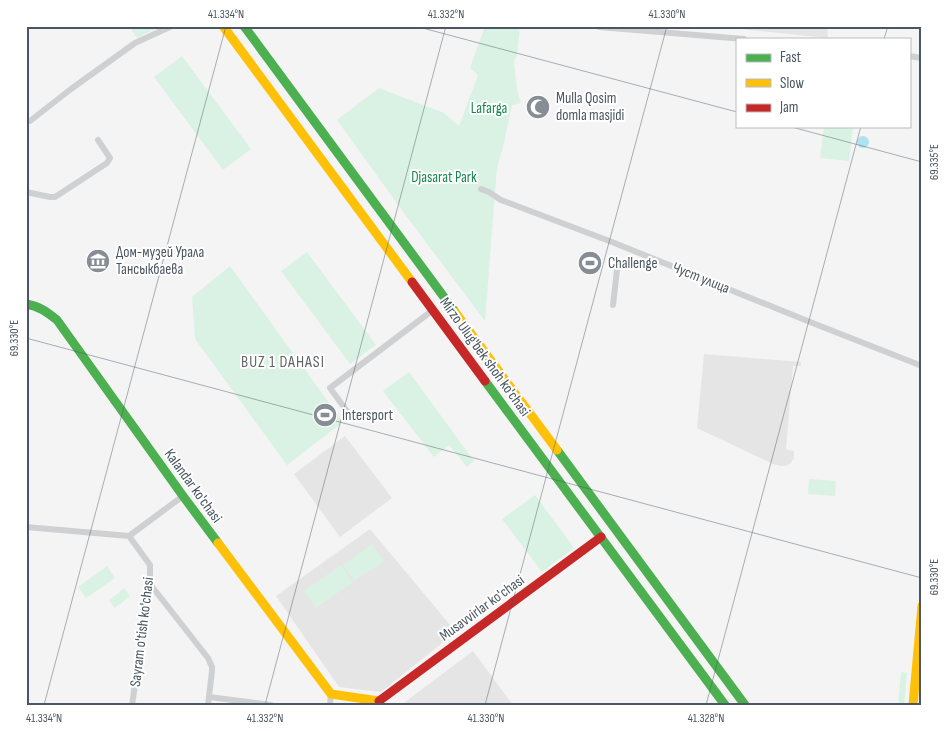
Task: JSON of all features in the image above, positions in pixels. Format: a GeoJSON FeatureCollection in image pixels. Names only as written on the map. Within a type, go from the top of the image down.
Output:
{"type":"FeatureCollection","features":[{"type":"Feature","properties":{"kind":"main road","name":"Mirzo Ulug'bek shoh ko'chasi"},"geometry":{"type":"LineString","coordinates":[[223,26],[725,705]]}},
{"type":"Feature","properties":{"kind":"main road","name":"Mirzo Ulug'bek shoh ko'chasi"},"geometry":{"type":"LineString","coordinates":[[244,26],[745,705]]}},
{"type":"Feature","properties":{"kind":"main road","name":"Kalandar ko'chasi"},"geometry":{"type":"LineString","coordinates":[[26,304],[37,305],[57,320],[182,496],[331,694]]}},
{"type":"Feature","properties":{"kind":"main road"},"geometry":{"type":"LineString","coordinates":[[572,498],[586,489]]}},
{"type":"Feature","properties":{"kind":"main road","name":"Musavvirlar ko'chasi"},"geometry":{"type":"LineString","coordinates":[[378,703],[601,537]]}},
{"type":"Feature","properties":{"kind":"main road"},"geometry":{"type":"LineString","coordinates":[[922,606],[914,700],[922,703]]}},
{"type":"Feature","properties":{"kind":"main road"},"geometry":{"type":"LineString","coordinates":[[331,694],[378,703]]}},
{"type":"Feature","properties":{"kind":"street"},"geometry":{"type":"LineString","coordinates":[[26,121],[30,121],[135,43],[172,26]]}},
{"type":"Feature","properties":{"kind":"street"},"geometry":{"type":"LineString","coordinates":[[599,26],[673,29],[737,38]]}},
{"type":"Feature","properties":{"kind":"street"},"geometry":{"type":"LineString","coordinates":[[26,192],[50,198],[55,197],[107,163],[110,158],[98,140]]}},
{"type":"Feature","properties":{"kind":"street","name":"Чуст улица"},"geometry":{"type":"LineString","coordinates":[[481,189],[500,200],[612,242],[922,366]]}},
{"type":"Feature","properties":{"kind":"street"},"geometry":{"type":"LineString","coordinates":[[613,304],[618,260]]}},
{"type":"Feature","properties":{"kind":"street"},"geometry":{"type":"LineString","coordinates":[[349,414],[330,388],[433,310]]}},
{"type":"Feature","properties":{"kind":"street"},"geometry":{"type":"LineString","coordinates":[[26,527],[129,536],[182,496]]}},
{"type":"Feature","properties":{"kind":"street","name":"Sayram o'tish ko'chasi"},"geometry":{"type":"LineString","coordinates":[[129,536],[150,565],[150,584],[132,705]]}},
{"type":"Feature","properties":{"kind":"street"},"geometry":{"type":"LineString","coordinates":[[150,584],[210,662],[212,671],[208,705]]}},
{"type":"Feature","properties":{"kind":"street"},"geometry":{"type":"LineString","coordinates":[[330,705],[331,694]]}},
{"type":"Feature","properties":{"kind":"street"},"geometry":{"type":"LineString","coordinates":[[209,697],[271,705]]}},
{"type":"Feature","properties":{"kind":"shaded area"},"geometry":{"type":"Polygon","coordinates":[[[710,26],[827,26],[828,38],[710,26]]]}},
{"type":"Feature","properties":{"kind":"shaded area"},"geometry":{"type":"Polygon","coordinates":[[[704,354],[801,362],[801,366],[793,366],[786,449],[794,451],[794,458],[790,464],[781,466],[773,464],[697,428],[704,354]]]}},
{"type":"Feature","properties":{"kind":"shaded area"},"geometry":{"type":"Polygon","coordinates":[[[345,436],[392,498],[340,537],[294,474],[345,436]]]}},
{"type":"Feature","properties":{"kind":"shaded area"},"geometry":{"type":"Polygon","coordinates":[[[370,529],[456,632],[381,692],[339,687],[276,596],[370,529]]]}},
{"type":"Feature","properties":{"kind":"shaded area"},"geometry":{"type":"Polygon","coordinates":[[[473,651],[513,705],[401,705],[473,651]]]}},
{"type":"Feature","properties":{"kind":"green space"},"geometry":{"type":"Polygon","coordinates":[[[129,26],[161,26],[137,38],[129,26]]]}},
{"type":"Feature","properties":{"kind":"green space","name":"Djasarat Park"},"geometry":{"type":"Polygon","coordinates":[[[485,26],[520,26],[517,56],[514,61],[517,90],[521,103],[512,105],[497,167],[485,321],[337,120],[379,88],[444,113],[459,126],[478,75],[470,68],[485,26]]]}},
{"type":"Feature","properties":{"kind":"green space"},"geometry":{"type":"Polygon","coordinates":[[[182,56],[251,149],[223,170],[154,77],[182,56]]]}},
{"type":"Feature","properties":{"kind":"green space"},"geometry":{"type":"Polygon","coordinates":[[[824,128],[853,128],[849,161],[820,158],[824,128]]]}},
{"type":"Feature","properties":{"kind":"green space"},"geometry":{"type":"Polygon","coordinates":[[[307,252],[376,345],[350,364],[281,271],[307,252]]]}},
{"type":"Feature","properties":{"kind":"green space"},"geometry":{"type":"Polygon","coordinates":[[[230,266],[343,422],[287,465],[195,339],[192,297],[230,266]]]}},
{"type":"Feature","properties":{"kind":"green space"},"geometry":{"type":"Polygon","coordinates":[[[409,372],[474,461],[467,467],[449,445],[434,457],[383,391],[409,372]]]}},
{"type":"Feature","properties":{"kind":"green space"},"geometry":{"type":"Polygon","coordinates":[[[809,479],[836,481],[835,496],[808,494],[809,479]]]}},
{"type":"Feature","properties":{"kind":"green space"},"geometry":{"type":"Polygon","coordinates":[[[535,495],[574,548],[542,572],[502,519],[535,495]]]}},
{"type":"Feature","properties":{"kind":"green space"},"geometry":{"type":"Polygon","coordinates":[[[372,544],[384,561],[354,581],[343,565],[372,544]]]}},
{"type":"Feature","properties":{"kind":"green space"},"geometry":{"type":"Polygon","coordinates":[[[341,565],[353,582],[316,608],[304,591],[341,565]]]}},
{"type":"Feature","properties":{"kind":"green space"},"geometry":{"type":"Polygon","coordinates":[[[107,566],[115,578],[86,598],[78,587],[107,566]]]}},
{"type":"Feature","properties":{"kind":"green space"},"geometry":{"type":"Polygon","coordinates":[[[124,588],[130,596],[115,608],[109,601],[124,588]]]}},
{"type":"Feature","properties":{"kind":"green space"},"geometry":{"type":"Polygon","coordinates":[[[901,672],[907,673],[904,705],[898,705],[901,672]]]}},
{"type":"Feature","properties":{"kind":"water"},"geometry":{"type":"Polygon","coordinates":[[[861,136],[865,136],[869,142],[865,148],[861,148],[857,144],[857,140],[861,136]]]}},
{"type":"Feature","properties":{"kind":"traffic: fast"},"geometry":{"type":"LineString","coordinates":[[244,26],[455,312]]}},
{"type":"Feature","properties":{"kind":"traffic: fast"},"geometry":{"type":"LineString","coordinates":[[26,304],[43,310],[57,320],[218,543]]}},
{"type":"Feature","properties":{"kind":"traffic: fast"},"geometry":{"type":"LineString","coordinates":[[485,381],[725,705]]}},
{"type":"Feature","properties":{"kind":"traffic: fast"},"geometry":{"type":"LineString","coordinates":[[557,450],[745,705]]}},
{"type":"Feature","properties":{"kind":"traffic: slow"},"geometry":{"type":"LineString","coordinates":[[223,26],[412,282]]}},
{"type":"Feature","properties":{"kind":"traffic: slow"},"geometry":{"type":"LineString","coordinates":[[455,312],[557,450]]}},
{"type":"Feature","properties":{"kind":"traffic: slow"},"geometry":{"type":"LineString","coordinates":[[218,543],[331,694],[379,701]]}},
{"type":"Feature","properties":{"kind":"traffic: slow"},"geometry":{"type":"LineString","coordinates":[[913,705],[922,606]]}},
{"type":"Feature","properties":{"kind":"traffic: jam"},"geometry":{"type":"LineString","coordinates":[[412,282],[485,381]]}},
{"type":"Feature","properties":{"kind":"traffic: jam"},"geometry":{"type":"LineString","coordinates":[[379,701],[601,537]]}},
{"type":"Feature","properties":{"kind":"place","name":"Mulla Qosim domla masjidi"},"geometry":{"type":"Point","coordinates":[538,107]}},
{"type":"Feature","properties":{"kind":"place","name":"Дом-музей Урала Тансыкбаева"},"geometry":{"type":"Point","coordinates":[98,261]}},
{"type":"Feature","properties":{"kind":"place","name":"Challenge"},"geometry":{"type":"Point","coordinates":[590,263]}},
{"type":"Feature","properties":{"kind":"place","name":"Intersport"},"geometry":{"type":"Point","coordinates":[325,415]}},
{"type":"Feature","properties":{"kind":"district","name":"BUZ 1 DAHASI"},"geometry":{"type":"Point","coordinates":[283,362]}},
{"type":"Feature","properties":{"kind":"park label","name":"Lafarga"},"geometry":{"type":"Point","coordinates":[489,108]}}]}
